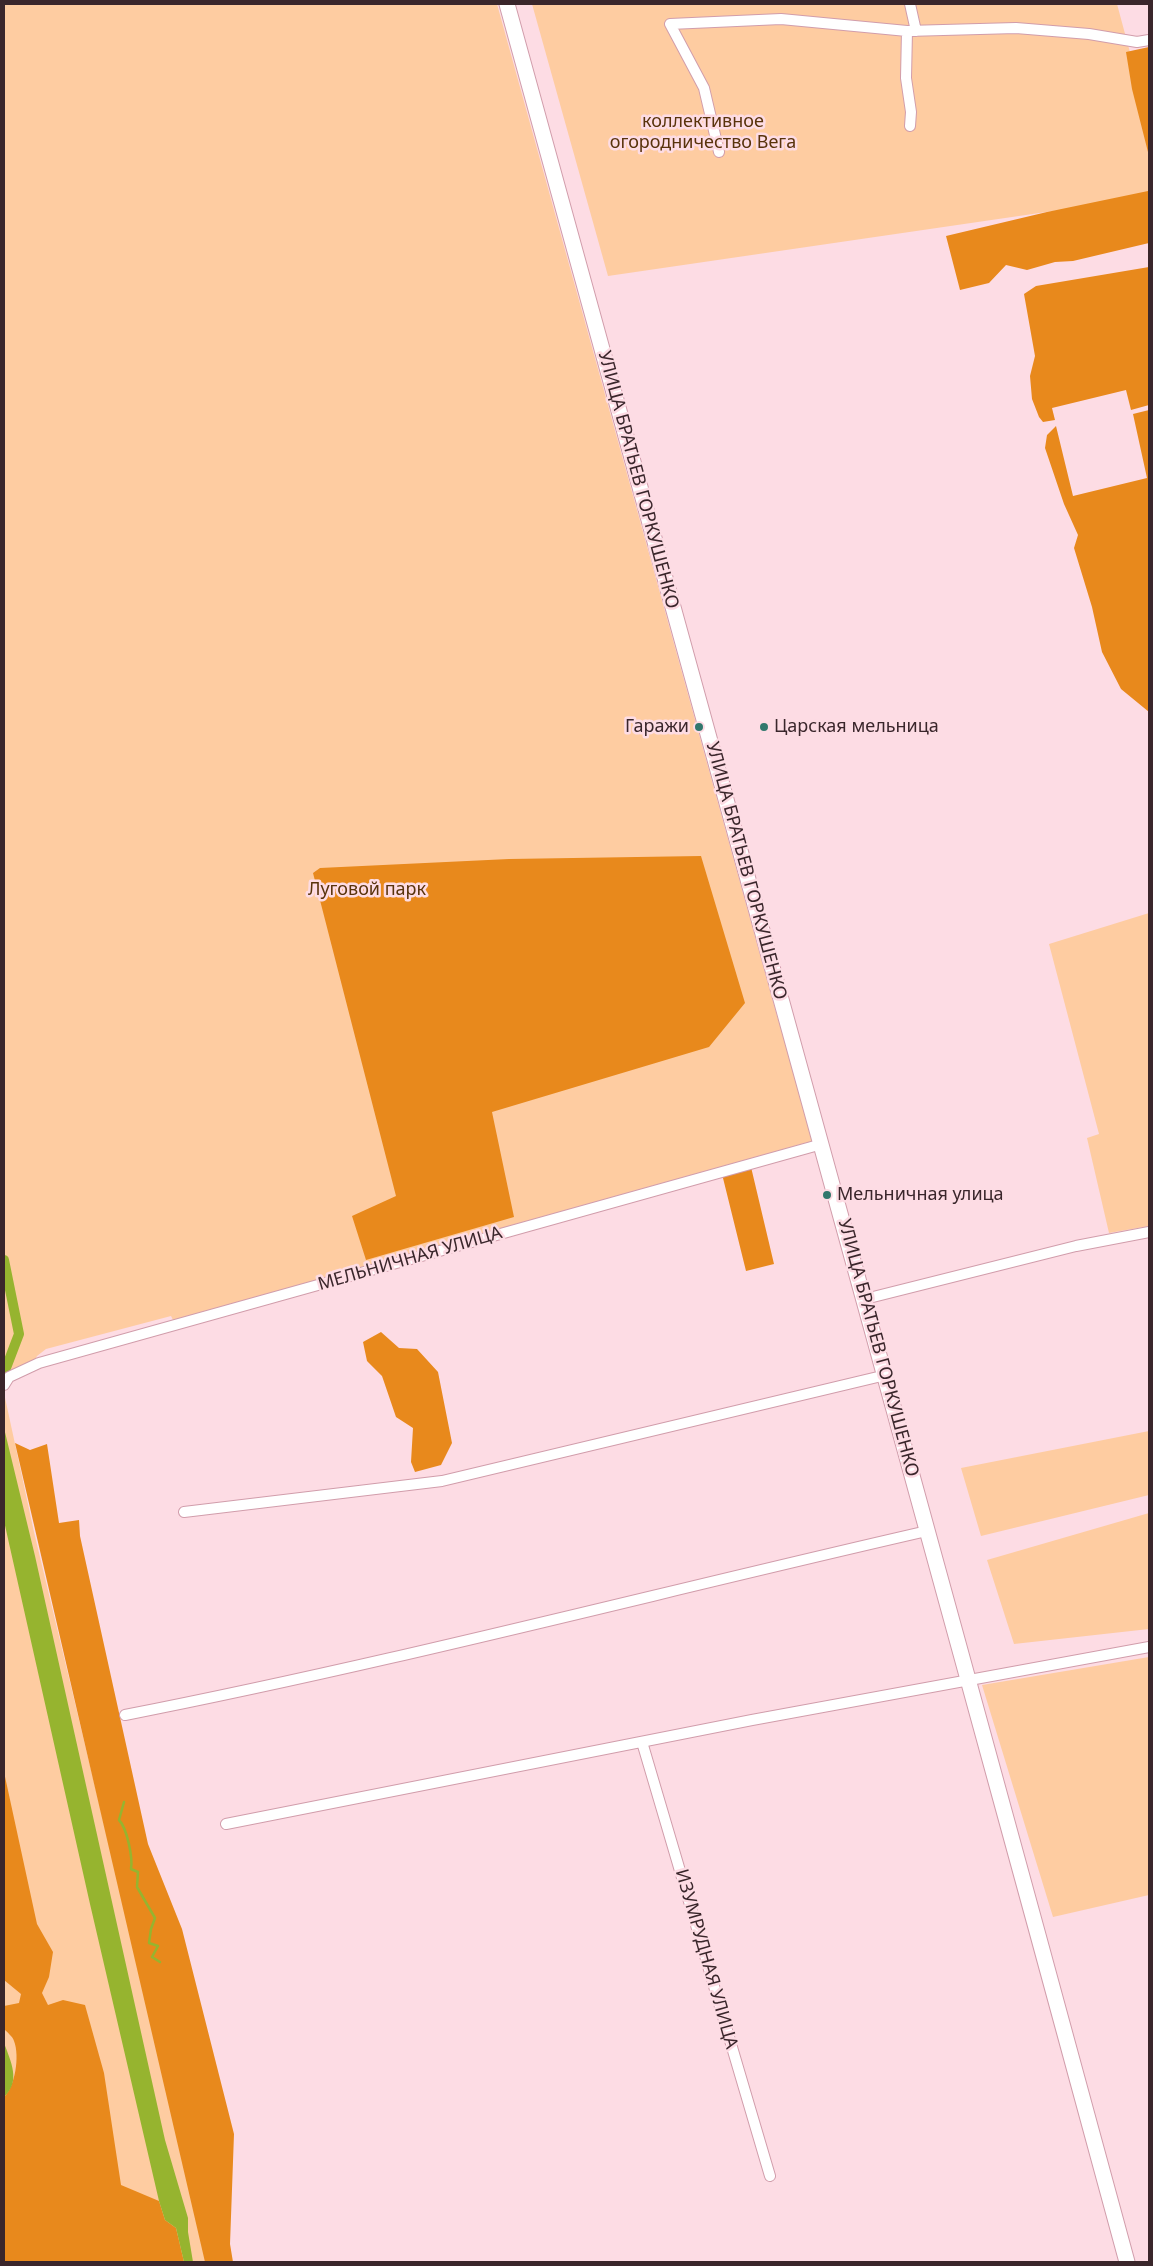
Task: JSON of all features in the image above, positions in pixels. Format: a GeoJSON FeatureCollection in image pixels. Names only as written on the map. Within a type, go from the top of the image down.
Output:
{"type":"FeatureCollection","features":[{"type":"Feature","properties":{"kind":"street","name":"УЛИЦА БРАТЬЕВ ГОРКУШЕНКО"},"geometry":{"type":"LineString","coordinates":[[507,4],[886,1375],[969,1684],[1067,2035],[1127,2262]]}},
{"type":"Feature","properties":{"kind":"street"},"geometry":{"type":"LineString","coordinates":[[910,4],[911,31],[906,78],[911,112],[910,126]]}},
{"type":"Feature","properties":{"kind":"street"},"geometry":{"type":"LineString","coordinates":[[719,152],[704,88],[670,24],[781,20],[911,31],[1016,28],[1089,34],[1137,42],[1149,40]]}},
{"type":"Feature","properties":{"kind":"street","name":"МЕЛЬНИЧНАЯ УЛИЦА"},"geometry":{"type":"LineString","coordinates":[[4,1384],[9,1377],[39,1363],[822,1144]]}},
{"type":"Feature","properties":{"kind":"street"},"geometry":{"type":"LineString","coordinates":[[865,1299],[1076,1246],[1149,1232]]}},
{"type":"Feature","properties":{"kind":"street"},"geometry":{"type":"LineString","coordinates":[[184,1512],[442,1481],[886,1375]]}},
{"type":"Feature","properties":{"kind":"street"},"geometry":{"type":"LineString","coordinates":[[125,1715],[266,1687],[476,1639],[927,1530]]}},
{"type":"Feature","properties":{"kind":"street"},"geometry":{"type":"LineString","coordinates":[[226,1824],[642,1742],[969,1684],[1149,1647]]}},
{"type":"Feature","properties":{"kind":"street","name":"ИЗУМРУДНАЯ УЛИЦА"},"geometry":{"type":"LineString","coordinates":[[642,1742],[770,2176]]}},
{"type":"Feature","properties":{"kind":"green space","name":"Луговой парк"},"geometry":{"type":"Polygon","coordinates":[[[4,4],[497,4],[777,1016],[816,1140],[173,1320],[171,1316],[46,1349],[37,1356],[29,1371],[15,1379],[4,1392],[4,4]]]}},
{"type":"Feature","properties":{"kind":"green space","name":"коллективное огородничество Вега"},"geometry":{"type":"Polygon","coordinates":[[[532,4],[1117,4],[1149,123],[1149,197],[608,276],[532,4]]]}},
{"type":"Feature","properties":{"kind":"green space"},"geometry":{"type":"Polygon","coordinates":[[[1149,47],[1149,156],[1132,89],[1126,52],[1149,47]]]}},
{"type":"Feature","properties":{"kind":"green space"},"geometry":{"type":"Polygon","coordinates":[[[1149,187],[1149,243],[1073,261],[1055,262],[1027,270],[1006,265],[989,283],[960,290],[946,236],[1148,191],[1149,187]]]}},
{"type":"Feature","properties":{"kind":"green space"},"geometry":{"type":"Polygon","coordinates":[[[1149,267],[1149,405],[1131,410],[1126,390],[1052,408],[1055,420],[1043,422],[1032,399],[1030,376],[1035,356],[1024,294],[1036,286],[1149,267]]]}},
{"type":"Feature","properties":{"kind":"green space"},"geometry":{"type":"Polygon","coordinates":[[[1149,410],[1149,712],[1121,689],[1102,652],[1092,607],[1074,548],[1078,535],[1064,504],[1045,448],[1047,435],[1056,426],[1073,496],[1147,478],[1133,414],[1149,410]]]}},
{"type":"Feature","properties":{"kind":"green space"},"geometry":{"type":"Polygon","coordinates":[[[701,856],[745,1003],[709,1047],[492,1112],[514,1217],[366,1260],[352,1216],[396,1196],[313,873],[320,868],[509,859],[701,856]]]}},
{"type":"Feature","properties":{"kind":"green space"},"geometry":{"type":"Polygon","coordinates":[[[1149,913],[1149,1226],[1109,1233],[1087,1138],[1099,1134],[1049,944],[1149,913]]]}},
{"type":"Feature","properties":{"kind":"green space"},"geometry":{"type":"Polygon","coordinates":[[[751,1167],[774,1264],[746,1271],[722,1174],[751,1167]]]}},
{"type":"Feature","properties":{"kind":"green space"},"geometry":{"type":"Polygon","coordinates":[[[381,1332],[399,1348],[417,1349],[438,1372],[452,1443],[441,1465],[415,1472],[411,1462],[413,1428],[396,1417],[382,1376],[367,1361],[363,1342],[381,1332]]]}},
{"type":"Feature","properties":{"kind":"green space"},"geometry":{"type":"Polygon","coordinates":[[[4,1393],[34,1532],[209,2262],[4,2262],[4,1393]]]}},
{"type":"Feature","properties":{"kind":"green space"},"geometry":{"type":"Polygon","coordinates":[[[1149,1431],[1149,1495],[981,1536],[961,1468],[1149,1431]]]}},
{"type":"Feature","properties":{"kind":"green space"},"geometry":{"type":"Polygon","coordinates":[[[15,1443],[30,1450],[47,1444],[59,1523],[79,1520],[80,1536],[148,1844],[182,1929],[234,2134],[230,2244],[233,2262],[205,2262],[15,1443]]]}},
{"type":"Feature","properties":{"kind":"green space"},"geometry":{"type":"Polygon","coordinates":[[[1149,1513],[1149,1629],[1014,1644],[987,1560],[1149,1513]]]}},
{"type":"Feature","properties":{"kind":"green space"},"geometry":{"type":"Polygon","coordinates":[[[1149,1657],[1149,1895],[1053,1917],[982,1685],[1149,1657]]]}},
{"type":"Feature","properties":{"kind":"green space"},"geometry":{"type":"Polygon","coordinates":[[[4,1772],[37,1924],[53,1952],[49,1977],[42,1993],[48,2005],[63,2000],[85,2005],[104,2073],[121,2185],[159,2201],[165,2220],[176,2228],[184,2262],[4,2262],[4,2097],[14,2079],[17,2055],[13,2039],[4,2029],[4,2006],[19,2003],[21,1994],[4,1980],[4,1772]]]}},
{"type":"Feature","properties":{"kind":"shaded area"},"geometry":{"type":"Polygon","coordinates":[[[4,1428],[35,1556],[165,2140],[188,2218],[188,2232],[193,2262],[184,2262],[176,2228],[165,2220],[159,2201],[90,1904],[4,1521],[4,1428]]]}},
{"type":"Feature","properties":{"kind":"shaded area"},"geometry":{"type":"Polygon","coordinates":[[[4,2043],[12,2064],[13,2078],[9,2091],[4,2097],[4,2043]]]}},
{"type":"Feature","properties":{"kind":"waterway"},"geometry":{"type":"LineString","coordinates":[[4,1260],[19,1334],[6,1368]]}},
{"type":"Feature","properties":{"kind":"waterway"},"geometry":{"type":"LineString","coordinates":[[124,1802],[119,1820],[125,1829],[129,1843],[131,1869],[138,1872],[137,1887],[155,1918],[149,1943],[158,1946],[152,1957],[160,1962]]}},
{"type":"Feature","properties":{"kind":"place","name":"Гаражи"},"geometry":{"type":"Point","coordinates":[699,727]}},
{"type":"Feature","properties":{"kind":"place","name":"Царская мельница"},"geometry":{"type":"Point","coordinates":[764,727]}},
{"type":"Feature","properties":{"kind":"place","name":"Мельничная улица"},"geometry":{"type":"Point","coordinates":[827,1195]}}]}
